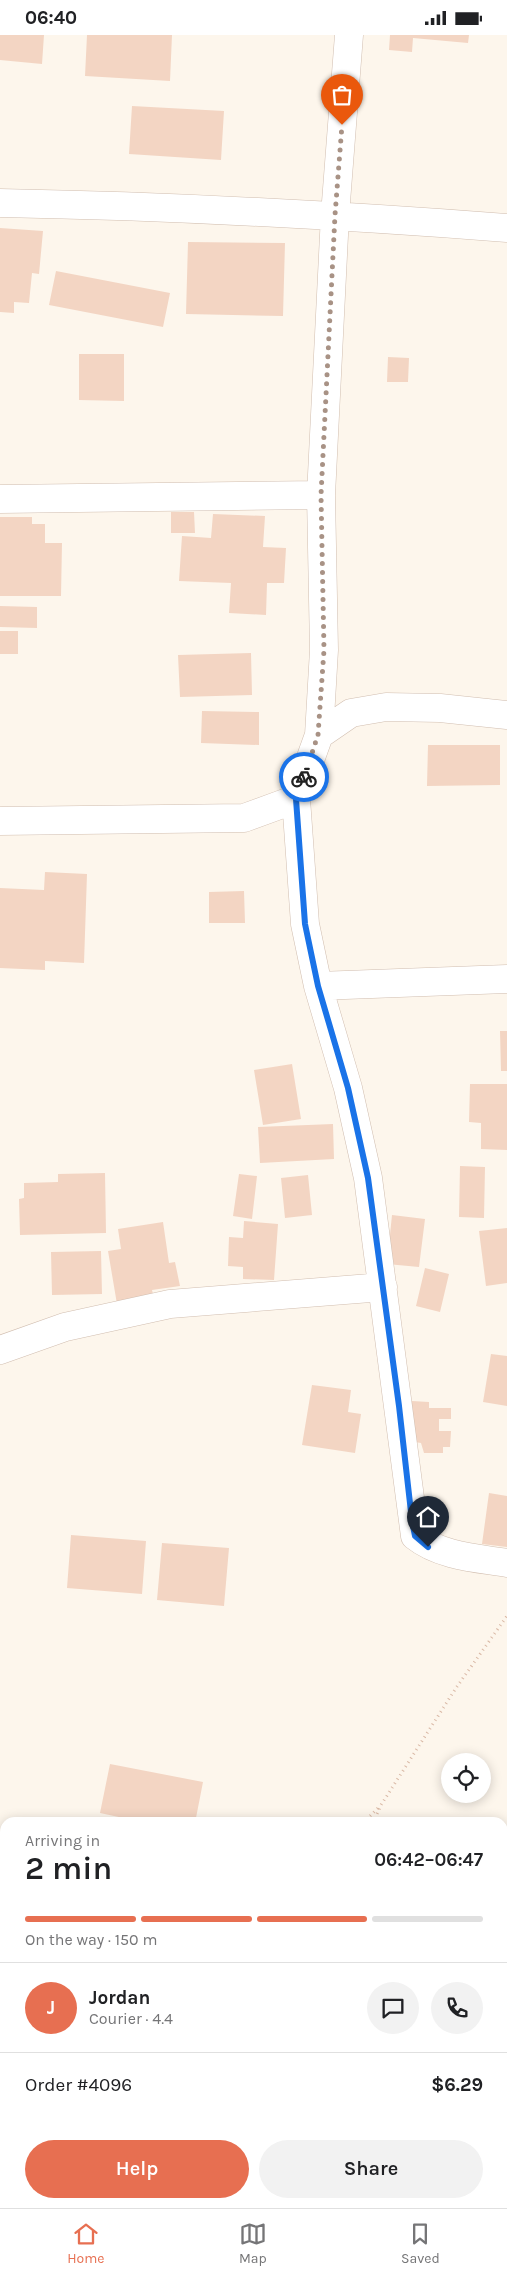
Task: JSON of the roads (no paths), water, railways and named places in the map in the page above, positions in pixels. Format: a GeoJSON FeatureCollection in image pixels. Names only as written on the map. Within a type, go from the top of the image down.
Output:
{"type":"FeatureCollection","features":[{"type":"Feature","properties":{"kind":"street"},"geometry":{"type":"LineString","coordinates":[[349,35],[335,215],[321,495],[324,650],[318,735],[296,799],[305,924],[318,986],[348,1088],[368,1178],[415,1536],[428,1547],[464,1556],[507,1563]]}},
{"type":"Feature","properties":{"kind":"street"},"geometry":{"type":"LineString","coordinates":[[0,203],[99,205],[335,215],[507,228]]}},
{"type":"Feature","properties":{"kind":"street"},"geometry":{"type":"LineString","coordinates":[[0,499],[321,495]]}},
{"type":"Feature","properties":{"kind":"street"},"geometry":{"type":"LineString","coordinates":[[318,735],[352,713],[386,707],[440,708],[507,715]]}},
{"type":"Feature","properties":{"kind":"street"},"geometry":{"type":"LineString","coordinates":[[0,821],[244,818],[296,799]]}},
{"type":"Feature","properties":{"kind":"street"},"geometry":{"type":"LineString","coordinates":[[318,986],[507,979]]}},
{"type":"Feature","properties":{"kind":"street"},"geometry":{"type":"LineString","coordinates":[[0,1350],[65,1327],[170,1304],[383,1287]]}}]}
